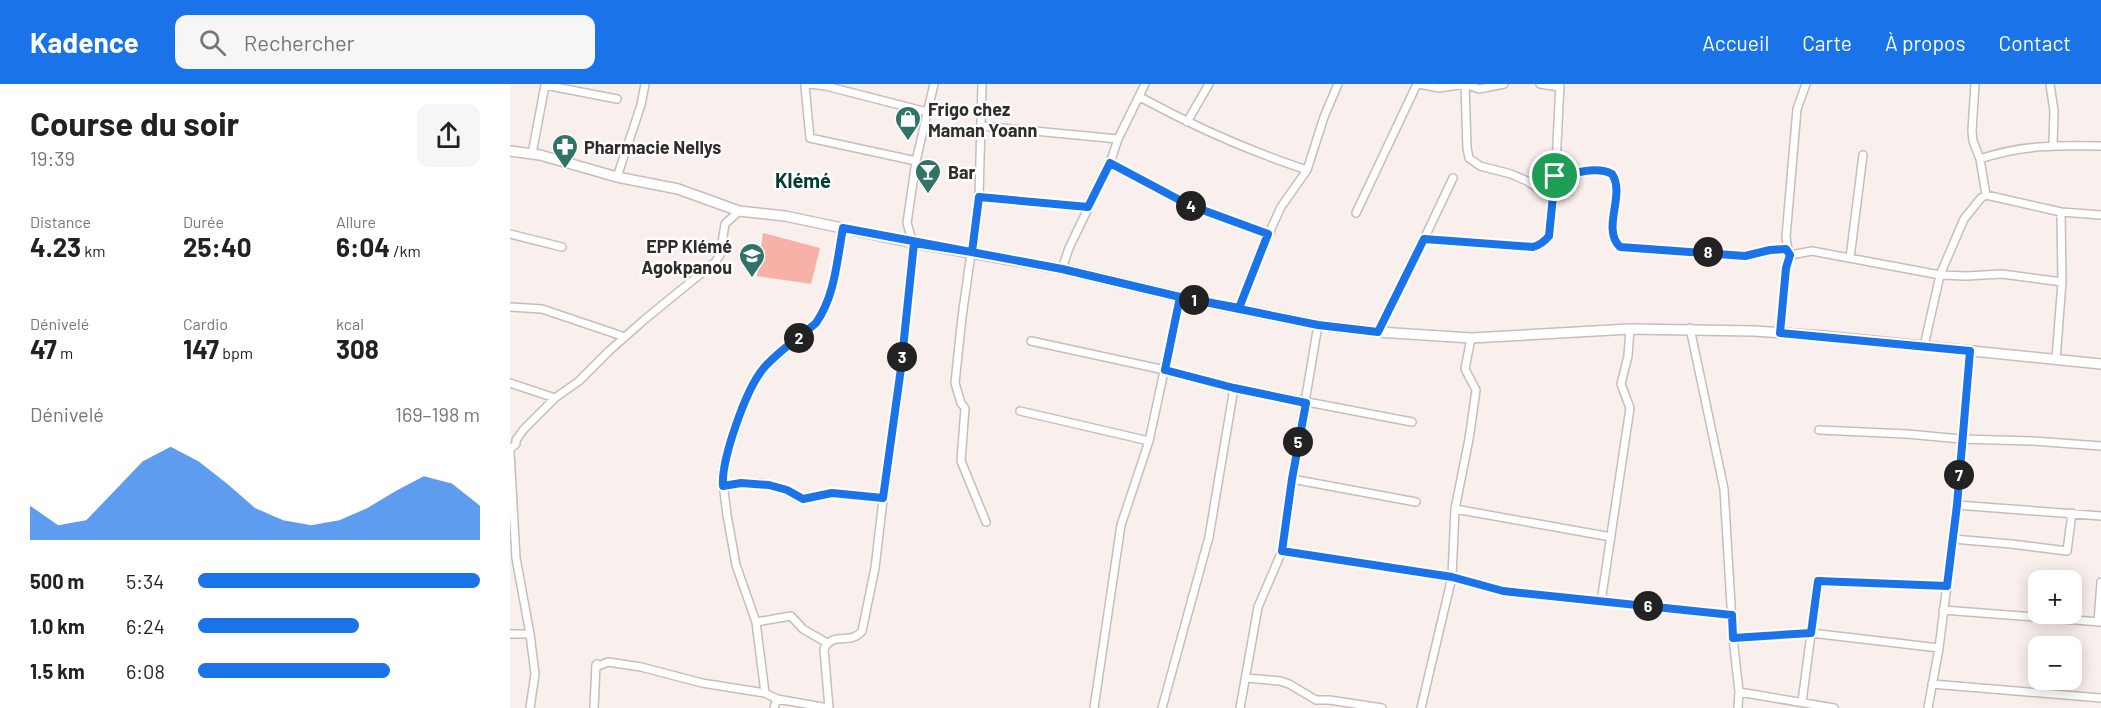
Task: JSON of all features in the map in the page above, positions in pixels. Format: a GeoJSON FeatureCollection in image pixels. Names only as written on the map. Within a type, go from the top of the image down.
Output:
{"type":"FeatureCollection","features":[{"type":"Feature","properties":{"kind":"street"},"geometry":{"type":"LineString","coordinates":[[617,177],[641,105],[645,84]]}},
{"type":"Feature","properties":{"kind":"street"},"geometry":{"type":"LineString","coordinates":[[916,161],[810,138],[805,86],[808,84],[826,86],[927,112]]}},
{"type":"Feature","properties":{"kind":"street"},"geometry":{"type":"LineString","coordinates":[[594,708],[596,665],[604,662],[641,667],[702,683],[765,693],[777,699],[828,708],[824,649],[833,639],[856,637],[861,631],[875,568],[901,368],[914,243],[907,223],[916,161],[934,84]]}},
{"type":"Feature","properties":{"kind":"street"},"geometry":{"type":"LineString","coordinates":[[982,84],[979,197],[955,383],[964,408],[961,461],[986,522]]}},
{"type":"Feature","properties":{"kind":"street"},"geometry":{"type":"LineString","coordinates":[[1062,269],[1068,248],[1110,163],[1118,139],[1145,84]]}},
{"type":"Feature","properties":{"kind":"street"},"geometry":{"type":"LineString","coordinates":[[1187,122],[1209,84]]}},
{"type":"Feature","properties":{"kind":"street"},"geometry":{"type":"LineString","coordinates":[[1239,308],[1281,207],[1307,170],[1324,117],[1338,84]]}},
{"type":"Feature","properties":{"kind":"street"},"geometry":{"type":"LineString","coordinates":[[1356,213],[1418,84],[1439,88],[1465,84],[1479,89],[1504,84]]}},
{"type":"Feature","properties":{"kind":"street"},"geometry":{"type":"LineString","coordinates":[[1465,84],[1469,158],[1480,166],[1511,174],[1527,181],[1553,198]]}},
{"type":"Feature","properties":{"kind":"street"},"geometry":{"type":"LineString","coordinates":[[1424,239],[1533,247],[1540,245],[1549,236],[1555,176],[1559,86],[1540,84]]}},
{"type":"Feature","properties":{"kind":"street"},"geometry":{"type":"LineString","coordinates":[[1780,333],[1788,252],[1797,109],[1806,84]]}},
{"type":"Feature","properties":{"kind":"street"},"geometry":{"type":"LineString","coordinates":[[1975,84],[1972,131],[1980,159],[1986,195]]}},
{"type":"Feature","properties":{"kind":"street"},"geometry":{"type":"LineString","coordinates":[[2050,84],[2054,111],[2053,145]]}},
{"type":"Feature","properties":{"kind":"street"},"geometry":{"type":"LineString","coordinates":[[532,154],[544,85],[617,99]]}},
{"type":"Feature","properties":{"kind":"street"},"geometry":{"type":"LineString","coordinates":[[1140,97],[1187,122],[1266,157],[1307,170]]}},
{"type":"Feature","properties":{"kind":"street"},"geometry":{"type":"LineString","coordinates":[[982,126],[1118,139]]}},
{"type":"Feature","properties":{"kind":"street"},"geometry":{"type":"LineString","coordinates":[[1980,159],[2001,152],[2053,145],[2101,146]]}},
{"type":"Feature","properties":{"kind":"street"},"geometry":{"type":"LineString","coordinates":[[510,151],[532,154],[617,177],[678,189],[739,211],[785,216],[914,243],[1062,269],[1180,297],[1318,325],[1378,332],[1471,338],[1690,328],[1780,333],[2101,364]]}},
{"type":"Feature","properties":{"kind":"street"},"geometry":{"type":"LineString","coordinates":[[1850,258],[1863,155]]}},
{"type":"Feature","properties":{"kind":"street"},"geometry":{"type":"LineString","coordinates":[[1110,163],[1189,205],[1268,234]]}},
{"type":"Feature","properties":{"kind":"street"},"geometry":{"type":"LineString","coordinates":[[1555,176],[1567,176],[1593,170],[1612,174],[1617,186],[1613,220],[1614,237],[1620,247],[1745,256],[1770,250],[1812,251],[1940,275],[2002,274],[2062,282]]}},
{"type":"Feature","properties":{"kind":"street"},"geometry":{"type":"LineString","coordinates":[[1378,332],[1453,178]]}},
{"type":"Feature","properties":{"kind":"street"},"geometry":{"type":"LineString","coordinates":[[1924,346],[1940,275],[1964,219],[1981,198],[1986,195],[2061,212],[2101,215]]}},
{"type":"Feature","properties":{"kind":"street"},"geometry":{"type":"LineString","coordinates":[[979,197],[1088,207]]}},
{"type":"Feature","properties":{"kind":"street"},"geometry":{"type":"LineString","coordinates":[[530,708],[535,682],[530,634],[516,558],[510,451],[524,429],[555,398],[579,381],[681,288],[715,262],[720,255],[725,224],[739,211]]}},
{"type":"Feature","properties":{"kind":"street"},"geometry":{"type":"LineString","coordinates":[[2056,359],[2062,282],[2061,212]]}},
{"type":"Feature","properties":{"kind":"street"},"geometry":{"type":"LineString","coordinates":[[765,693],[756,622],[736,565],[722,474],[749,390],[766,366],[816,323],[822,315],[831,291],[843,228]]}},
{"type":"Feature","properties":{"kind":"street"},"geometry":{"type":"LineString","coordinates":[[510,234],[562,247]]}},
{"type":"Feature","properties":{"kind":"street"},"geometry":{"type":"LineString","coordinates":[[1094,708],[1121,525],[1149,441],[1180,297]]}},
{"type":"Feature","properties":{"kind":"street"},"geometry":{"type":"LineString","coordinates":[[510,307],[542,309],[625,337]]}},
{"type":"Feature","properties":{"kind":"street"},"geometry":{"type":"LineString","coordinates":[[1240,708],[1258,608],[1282,551],[1318,325]]}},
{"type":"Feature","properties":{"kind":"street"},"geometry":{"type":"LineString","coordinates":[[1690,328],[1724,489],[1733,638],[1739,692],[1738,708]]}},
{"type":"Feature","properties":{"kind":"street"},"geometry":{"type":"LineString","coordinates":[[1601,602],[1630,408],[1621,384],[1628,357],[1630,329]]}},
{"type":"Feature","properties":{"kind":"street"},"geometry":{"type":"LineString","coordinates":[[1421,708],[1452,577],[1455,508],[1476,390],[1465,369],[1471,338]]}},
{"type":"Feature","properties":{"kind":"street"},"geometry":{"type":"LineString","coordinates":[[1030,341],[1165,370],[1234,388],[1412,422]]}},
{"type":"Feature","properties":{"kind":"street"},"geometry":{"type":"LineString","coordinates":[[1928,708],[1939,648],[1957,505],[1970,351]]}},
{"type":"Feature","properties":{"kind":"street"},"geometry":{"type":"LineString","coordinates":[[510,383],[555,398]]}},
{"type":"Feature","properties":{"kind":"street"},"geometry":{"type":"LineString","coordinates":[[1162,708],[1209,537],[1234,388]]}},
{"type":"Feature","properties":{"kind":"street"},"geometry":{"type":"LineString","coordinates":[[1020,411],[1149,441]]}},
{"type":"Feature","properties":{"kind":"street"},"geometry":{"type":"LineString","coordinates":[[1820,430],[2101,446]]}},
{"type":"Feature","properties":{"kind":"street"},"geometry":{"type":"LineString","coordinates":[[1292,479],[1416,502]]}},
{"type":"Feature","properties":{"kind":"street"},"geometry":{"type":"LineString","coordinates":[[723,486],[741,483],[769,485],[787,490],[803,499],[832,493],[883,498]]}},
{"type":"Feature","properties":{"kind":"street"},"geometry":{"type":"LineString","coordinates":[[1957,505],[2101,516]]}},
{"type":"Feature","properties":{"kind":"street"},"geometry":{"type":"LineString","coordinates":[[1455,508],[1611,537]]}},
{"type":"Feature","properties":{"kind":"street"},"geometry":{"type":"LineString","coordinates":[[1953,539],[2067,551],[2072,513]]}},
{"type":"Feature","properties":{"kind":"street"},"geometry":{"type":"LineString","coordinates":[[1282,551],[1452,577],[1503,591],[1732,615]]}},
{"type":"Feature","properties":{"kind":"street"},"geometry":{"type":"LineString","coordinates":[[1802,702],[1818,581],[1947,586]]}},
{"type":"Feature","properties":{"kind":"street"},"geometry":{"type":"LineString","coordinates":[[1943,610],[2099,622],[2101,582]]}},
{"type":"Feature","properties":{"kind":"street"},"geometry":{"type":"LineString","coordinates":[[756,622],[791,616],[803,629],[827,643]]}},
{"type":"Feature","properties":{"kind":"street"},"geometry":{"type":"LineString","coordinates":[[1733,638],[1811,633],[1939,648]]}},
{"type":"Feature","properties":{"kind":"street"},"geometry":{"type":"LineString","coordinates":[[510,634],[530,634]]}},
{"type":"Feature","properties":{"kind":"street"},"geometry":{"type":"LineString","coordinates":[[1245,678],[1280,681],[1316,700],[1382,708]]}},
{"type":"Feature","properties":{"kind":"street"},"geometry":{"type":"LineString","coordinates":[[1932,684],[2101,698]]}},
{"type":"Feature","properties":{"kind":"street"},"geometry":{"type":"LineString","coordinates":[[1739,692],[1834,708]]}},
{"type":"Feature","properties":{"kind":"street"},"geometry":{"type":"LineString","coordinates":[[774,708],[777,699]]}},
{"type":"Feature","properties":{"kind":"shaded area"},"geometry":{"type":"Polygon","coordinates":[[[763,233],[820,248],[811,284],[757,276],[763,233]]]}},
{"type":"Feature","properties":{"kind":"place","name":"Frigo chez Maman Yoann"},"geometry":{"type":"Point","coordinates":[908,142]}},
{"type":"Feature","properties":{"kind":"place","name":"Pharmacie Nellys"},"geometry":{"type":"Point","coordinates":[565,170]}},
{"type":"Feature","properties":{"kind":"place","name":"Bar"},"geometry":{"type":"Point","coordinates":[928,195]}},
{"type":"Feature","properties":{"kind":"place","name":"EPP Klémé Agokpanou"},"geometry":{"type":"Point","coordinates":[752,279]}},
{"type":"Feature","properties":{"kind":"district","name":"Klémé"},"geometry":{"type":"Point","coordinates":[803,180]}},
{"type":"Feature","properties":{"kind":"route"},"geometry":{"type":"LineString","coordinates":[[1555,176],[1549,236],[1546,240],[1533,247],[1424,239],[1378,332],[1318,325],[1180,297],[1062,269],[914,243],[843,228],[831,291],[822,315],[816,323],[766,366],[749,390],[725,459],[722,474],[723,486],[741,483],[769,485],[787,490],[803,499],[832,493],[883,498],[901,368],[914,243],[972,252],[979,197],[1088,207],[1110,163],[1189,205],[1268,234],[1239,308],[1180,297],[1165,370],[1234,388],[1306,403],[1282,551],[1452,577],[1503,591],[1732,615],[1733,638],[1811,633],[1818,581],[1947,586],[1957,505],[1970,351],[1780,333],[1786,268],[1790,255],[1786,249],[1745,256],[1623,248],[1618,246],[1614,237],[1613,220],[1617,186],[1612,174],[1593,170],[1567,176],[1555,176]]}}]}
